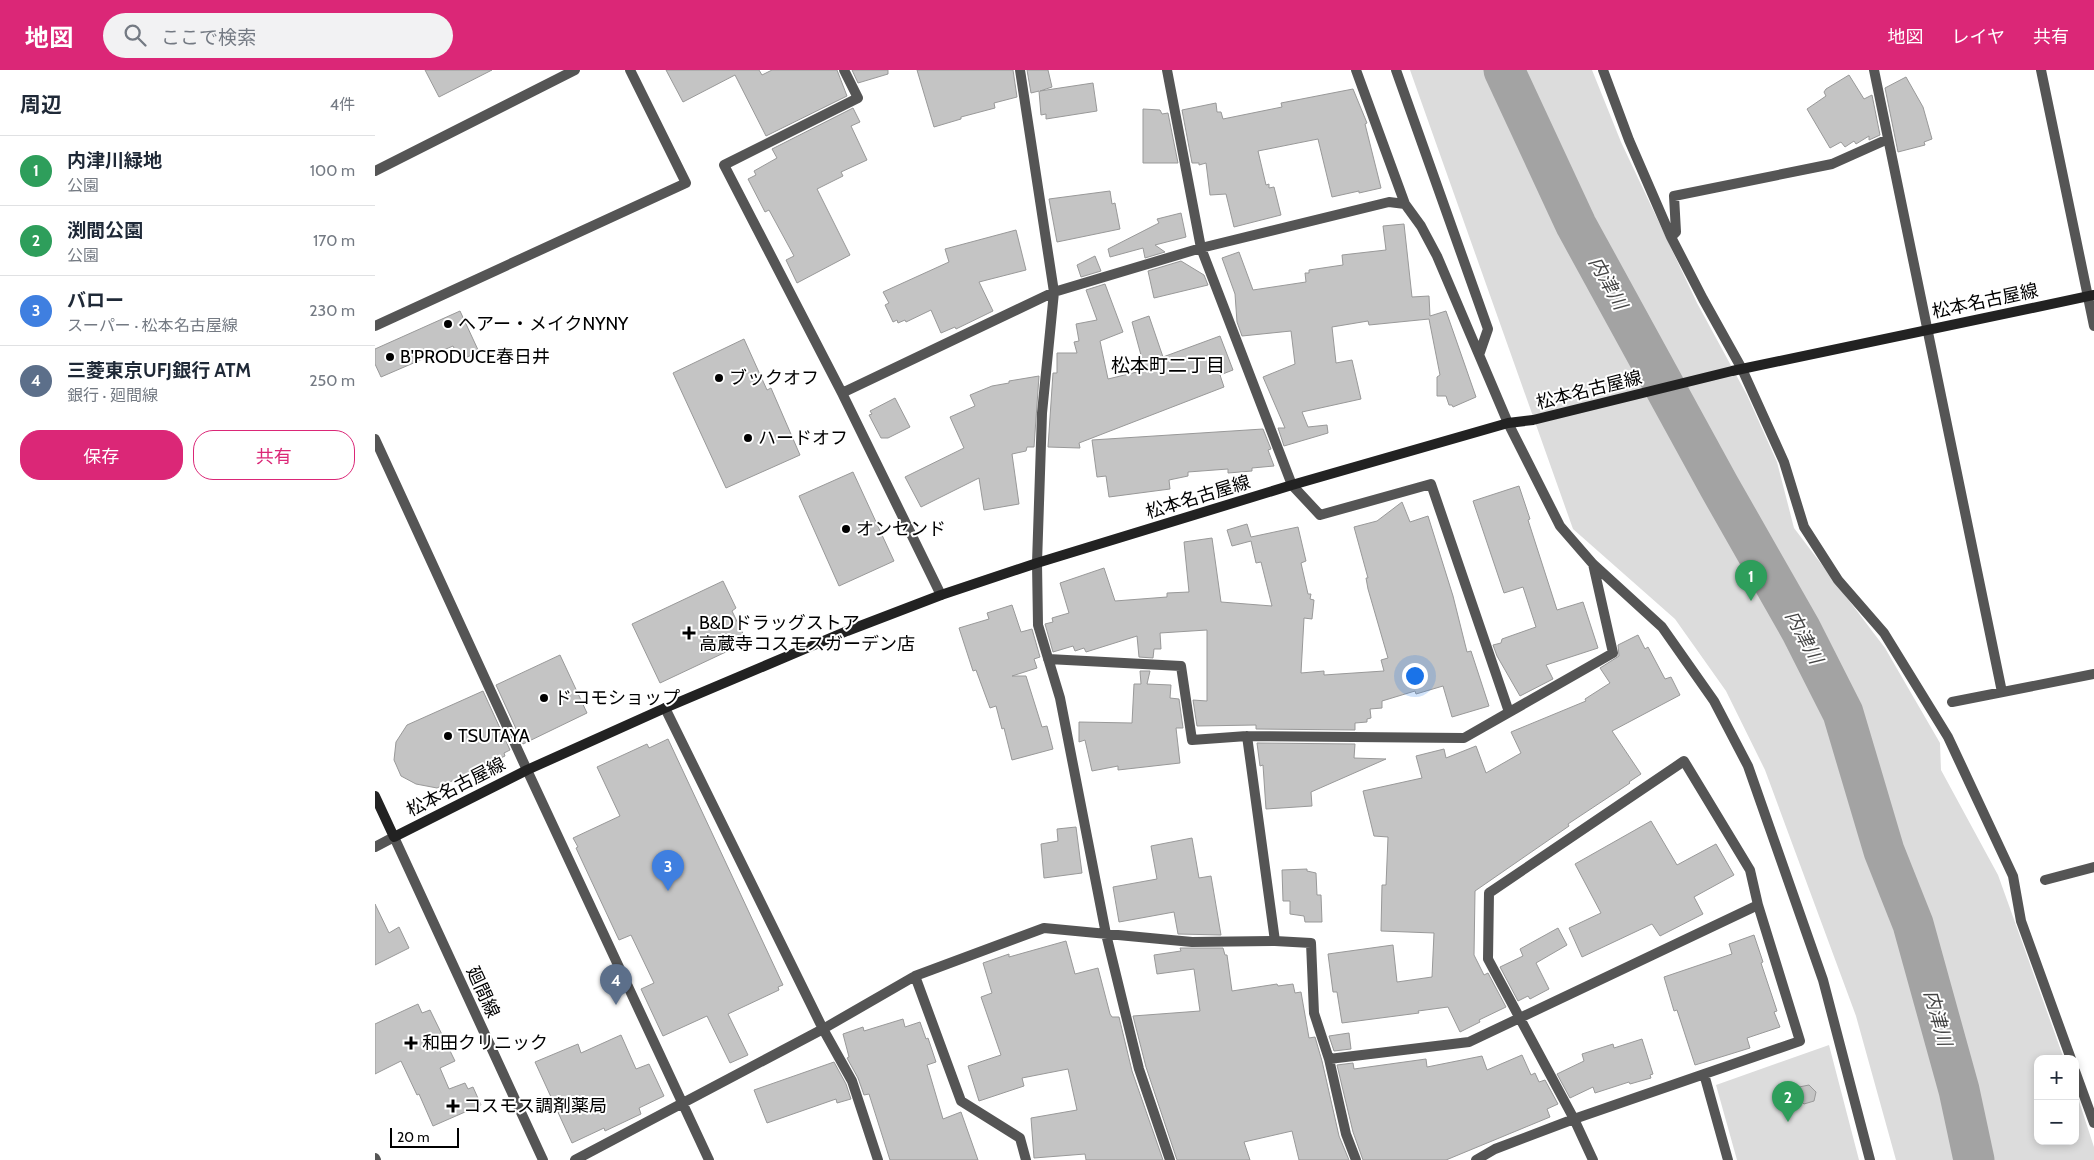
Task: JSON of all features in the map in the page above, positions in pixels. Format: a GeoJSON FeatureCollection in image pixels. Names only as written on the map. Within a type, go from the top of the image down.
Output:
{"type":"FeatureCollection","features":[{"type":"Feature","properties":{"kind":"main road","name":"松本名古屋線"},"geometry":{"type":"LineString","coordinates":[[375,796],[394,837],[527,770],[665,708],[847,631],[941,595],[1037,563],[1292,485],[1508,423],[1533,420],[1737,370],[2091,296]]}},
{"type":"Feature","properties":{"kind":"street"},"geometry":{"type":"LineString","coordinates":[[375,172],[575,70]]}},
{"type":"Feature","properties":{"kind":"street"},"geometry":{"type":"LineString","coordinates":[[375,326],[685,183],[630,70]]}},
{"type":"Feature","properties":{"kind":"street"},"geometry":{"type":"LineString","coordinates":[[844,70],[858,98],[724,165],[842,393],[941,595]]}},
{"type":"Feature","properties":{"kind":"street"},"geometry":{"type":"LineString","coordinates":[[1020,70],[1053,292],[1042,413],[1037,563],[1038,625],[1060,698],[1106,934],[1139,1069],[1170,1160]]}},
{"type":"Feature","properties":{"kind":"street"},"geometry":{"type":"LineString","coordinates":[[1167,70],[1201,248],[1292,485],[1320,515],[1431,484],[1509,712]]}},
{"type":"Feature","properties":{"kind":"street"},"geometry":{"type":"LineString","coordinates":[[1356,70],[1405,204],[1421,226],[1437,256],[1508,423],[1560,526],[1593,564],[1662,627],[1714,701],[1748,766],[1823,980],[1870,1160]]}},
{"type":"Feature","properties":{"kind":"street"},"geometry":{"type":"LineString","coordinates":[[1396,70],[1489,329],[1479,355]]}},
{"type":"Feature","properties":{"kind":"street"},"geometry":{"type":"LineString","coordinates":[[1603,70],[1629,140],[1671,237],[1784,462],[1804,527],[1838,580],[1884,634],[1948,738],[2013,876],[2021,921],[2070,1055]]}},
{"type":"Feature","properties":{"kind":"street"},"geometry":{"type":"LineString","coordinates":[[1874,70],[2002,692]]}},
{"type":"Feature","properties":{"kind":"street"},"geometry":{"type":"LineString","coordinates":[[2041,70],[2091,296],[2094,326]]}},
{"type":"Feature","properties":{"kind":"street"},"geometry":{"type":"LineString","coordinates":[[1671,237],[1676,232],[1674,196],[1832,164],[1888,139]]}},
{"type":"Feature","properties":{"kind":"street"},"geometry":{"type":"LineString","coordinates":[[842,393],[1053,292],[1201,248],[1389,202],[1405,204]]}},
{"type":"Feature","properties":{"kind":"street"},"geometry":{"type":"LineString","coordinates":[[375,439],[709,1160]]}},
{"type":"Feature","properties":{"kind":"street"},"geometry":{"type":"LineString","coordinates":[[1048,659],[1181,666],[1192,740],[1247,736],[1464,738],[1613,654],[1593,564]]}},
{"type":"Feature","properties":{"kind":"street"},"geometry":{"type":"LineString","coordinates":[[1952,702],[2094,674]]}},
{"type":"Feature","properties":{"kind":"street"},"geometry":{"type":"LineString","coordinates":[[665,708],[823,1029],[852,1081],[878,1160]]}},
{"type":"Feature","properties":{"kind":"street"},"geometry":{"type":"LineString","coordinates":[[1247,736],[1275,940]]}},
{"type":"Feature","properties":{"kind":"street"},"geometry":{"type":"LineString","coordinates":[[1476,1160],[1495,1149],[1574,1120],[1800,1041],[1758,906],[1750,870],[1683,761],[1489,894],[1487,959],[1574,1120],[1593,1160]]}},
{"type":"Feature","properties":{"kind":"street"},"geometry":{"type":"LineString","coordinates":[[375,846],[394,837]]}},
{"type":"Feature","properties":{"kind":"street","name":"廻間線"},"geometry":{"type":"LineString","coordinates":[[394,837],[543,1160]]}},
{"type":"Feature","properties":{"kind":"street"},"geometry":{"type":"LineString","coordinates":[[2045,880],[2094,867]]}},
{"type":"Feature","properties":{"kind":"street"},"geometry":{"type":"LineString","coordinates":[[1329,1059],[1469,1042],[1758,906]]}},
{"type":"Feature","properties":{"kind":"street"},"geometry":{"type":"LineString","coordinates":[[575,1160],[823,1029],[915,976],[1044,928],[1192,942],[1275,940],[1311,943],[1315,1013],[1329,1059],[1346,1134],[1356,1160]]}},
{"type":"Feature","properties":{"kind":"street"},"geometry":{"type":"LineString","coordinates":[[915,976],[961,1101],[1020,1138],[1026,1160]]}},
{"type":"Feature","properties":{"kind":"street"},"geometry":{"type":"LineString","coordinates":[[1704,1074],[1728,1160]]}},
{"type":"Feature","properties":{"kind":"street"},"geometry":{"type":"LineString","coordinates":[[2079,1082],[2094,1123]]}},
{"type":"Feature","properties":{"kind":"shaded area"},"geometry":{"type":"Polygon","coordinates":[[[1410,70],[1592,70],[1621,142],[1697,303],[1747,395],[1777,462],[1794,528],[1885,648],[1940,743],[1941,770],[1998,875],[2063,1055],[2034,1055],[2034,1145],[2079,1145],[2079,1101],[2094,1147],[2094,1160],[1896,1160],[1856,1016],[1765,770],[1726,691],[1675,619],[1573,529],[1410,70]]]}},
{"type":"Feature","properties":{"kind":"shaded area"},"geometry":{"type":"Polygon","coordinates":[[[1829,1045],[1859,1160],[1737,1160],[1716,1085],[1829,1045]]]}},
{"type":"Feature","properties":{"kind":"building"},"geometry":{"type":"Polygon","coordinates":[[[425,70],[492,70],[439,97],[425,70]]]}},
{"type":"Feature","properties":{"kind":"building"},"geometry":{"type":"Polygon","coordinates":[[[666,70],[759,70],[762,75],[772,70],[837,70],[847,96],[766,136],[735,75],[683,102],[666,70]]]}},
{"type":"Feature","properties":{"kind":"building"},"geometry":{"type":"Polygon","coordinates":[[[852,70],[888,70],[888,74],[858,83],[852,70]]]}},
{"type":"Feature","properties":{"kind":"building"},"geometry":{"type":"Polygon","coordinates":[[[917,70],[1013,70],[1017,97],[994,103],[995,108],[961,117],[961,119],[934,127],[917,70]]]}},
{"type":"Feature","properties":{"kind":"building"},"geometry":{"type":"Polygon","coordinates":[[[1027,70],[1048,70],[1052,87],[1040,91],[1093,83],[1097,111],[1046,119],[1046,114],[1041,115],[1039,91],[1031,93],[1027,70]]]}},
{"type":"Feature","properties":{"kind":"building"},"geometry":{"type":"Polygon","coordinates":[[[1849,75],[1864,99],[1872,95],[1880,135],[1869,140],[1869,136],[1856,144],[1854,141],[1845,147],[1841,142],[1830,148],[1807,109],[1826,96],[1824,92],[1826,89],[1849,75]]]}},
{"type":"Feature","properties":{"kind":"building"},"geometry":{"type":"Polygon","coordinates":[[[1906,77],[1923,107],[1932,139],[1924,142],[1925,145],[1898,152],[1885,88],[1906,77]]]}},
{"type":"Feature","properties":{"kind":"building"},"geometry":{"type":"Polygon","coordinates":[[[1353,89],[1367,123],[1365,124],[1381,188],[1332,197],[1318,139],[1258,151],[1266,185],[1269,184],[1269,188],[1274,187],[1281,215],[1234,227],[1226,194],[1210,195],[1206,163],[1199,165],[1199,163],[1192,163],[1182,110],[1216,103],[1217,112],[1221,112],[1223,119],[1282,107],[1281,103],[1353,89]]]}},
{"type":"Feature","properties":{"kind":"building"},"geometry":{"type":"Polygon","coordinates":[[[853,108],[860,122],[851,126],[867,160],[841,172],[843,176],[817,189],[850,255],[797,283],[786,260],[794,256],[769,210],[765,212],[748,179],[756,175],[754,171],[777,158],[772,149],[853,108]]]}},
{"type":"Feature","properties":{"kind":"building"},"geometry":{"type":"Polygon","coordinates":[[[1143,109],[1160,110],[1162,114],[1168,113],[1178,163],[1143,163],[1143,109]]]}},
{"type":"Feature","properties":{"kind":"building"},"geometry":{"type":"Polygon","coordinates":[[[1110,191],[1112,204],[1115,203],[1120,229],[1057,242],[1049,199],[1110,191]]]}},
{"type":"Feature","properties":{"kind":"building"},"geometry":{"type":"Polygon","coordinates":[[[1181,213],[1186,237],[1155,245],[1165,252],[1145,258],[1143,248],[1110,257],[1108,249],[1159,223],[1157,219],[1181,213]]]}},
{"type":"Feature","properties":{"kind":"building"},"geometry":{"type":"Polygon","coordinates":[[[1404,224],[1412,297],[1429,296],[1430,316],[1446,311],[1476,397],[1453,407],[1449,405],[1446,396],[1437,396],[1437,377],[1440,375],[1429,319],[1369,325],[1368,321],[1332,327],[1336,363],[1352,360],[1361,399],[1302,412],[1308,427],[1327,425],[1328,433],[1284,446],[1278,428],[1285,428],[1263,377],[1295,364],[1291,331],[1242,336],[1237,322],[1235,294],[1222,258],[1239,252],[1253,290],[1306,282],[1305,273],[1309,273],[1309,270],[1343,265],[1342,255],[1386,250],[1383,226],[1404,224]]]}},
{"type":"Feature","properties":{"kind":"building"},"geometry":{"type":"Polygon","coordinates":[[[1016,230],[1026,270],[979,282],[993,311],[956,329],[955,327],[941,333],[931,310],[906,322],[905,320],[898,323],[897,320],[893,322],[885,305],[889,303],[883,292],[949,262],[945,249],[1016,230]]]}},
{"type":"Feature","properties":{"kind":"building"},"geometry":{"type":"Polygon","coordinates":[[[1095,256],[1101,271],[1081,277],[1077,265],[1095,256]]]}},
{"type":"Feature","properties":{"kind":"building"},"geometry":{"type":"Polygon","coordinates":[[[1181,261],[1204,275],[1208,285],[1154,298],[1148,271],[1181,261]]]}},
{"type":"Feature","properties":{"kind":"building"},"geometry":{"type":"Polygon","coordinates":[[[1105,284],[1123,332],[1100,341],[1108,379],[1145,370],[1132,322],[1149,316],[1163,357],[1220,336],[1233,370],[1220,375],[1224,387],[1079,443],[1080,448],[1048,447],[1053,373],[1057,373],[1057,353],[1077,353],[1074,342],[1079,341],[1076,324],[1097,320],[1086,290],[1105,284]]]}},
{"type":"Feature","properties":{"kind":"building","name":"ヘアー・メイクNYNY"},"geometry":{"type":"Polygon","coordinates":[[[460,311],[479,352],[460,360],[453,346],[381,377],[375,364],[375,349],[460,311]]]}},
{"type":"Feature","properties":{"kind":"building"},"geometry":{"type":"Polygon","coordinates":[[[744,339],[767,390],[771,388],[800,455],[726,488],[673,373],[744,339]]]}},
{"type":"Feature","properties":{"kind":"building"},"geometry":{"type":"Polygon","coordinates":[[[1039,376],[1034,447],[1027,447],[1026,451],[1012,454],[1019,504],[984,510],[979,478],[921,507],[905,477],[964,448],[950,417],[975,406],[970,395],[992,386],[1009,383],[1009,381],[1039,376]]]}},
{"type":"Feature","properties":{"kind":"building"},"geometry":{"type":"Polygon","coordinates":[[[895,398],[910,427],[888,438],[881,438],[869,415],[872,414],[870,411],[895,398]]]}},
{"type":"Feature","properties":{"kind":"building"},"geometry":{"type":"Polygon","coordinates":[[[1263,429],[1271,449],[1268,450],[1274,466],[1252,468],[1252,471],[1228,473],[1228,469],[1188,472],[1188,476],[1169,480],[1170,489],[1109,497],[1106,476],[1097,477],[1092,440],[1263,429]]]}},
{"type":"Feature","properties":{"kind":"building","name":"オンセンド"},"geometry":{"type":"Polygon","coordinates":[[[853,472],[894,561],[839,586],[799,496],[853,472]]]}},
{"type":"Feature","properties":{"kind":"building"},"geometry":{"type":"Polygon","coordinates":[[[1519,486],[1557,610],[1583,602],[1598,648],[1546,665],[1553,679],[1520,696],[1497,656],[1493,645],[1501,643],[1502,639],[1536,627],[1523,587],[1504,593],[1473,501],[1519,486]]]}},
{"type":"Feature","properties":{"kind":"building"},"geometry":{"type":"Polygon","coordinates":[[[1402,502],[1410,522],[1428,516],[1453,596],[1467,652],[1471,651],[1489,706],[1452,717],[1443,686],[1416,694],[1415,691],[1382,701],[1382,708],[1370,709],[1371,718],[1367,719],[1367,722],[1355,723],[1355,730],[1256,729],[1256,725],[1197,726],[1193,700],[1207,701],[1207,630],[1160,633],[1161,649],[1154,649],[1153,658],[1139,657],[1137,636],[1086,652],[1084,648],[1075,651],[1073,646],[1053,652],[1045,624],[1053,622],[1052,618],[1069,613],[1060,583],[1104,568],[1115,601],[1167,597],[1167,593],[1189,592],[1184,542],[1212,538],[1221,602],[1272,606],[1261,562],[1256,563],[1251,541],[1232,546],[1227,530],[1247,524],[1251,537],[1298,527],[1306,561],[1301,563],[1308,594],[1311,594],[1310,599],[1314,600],[1312,619],[1304,618],[1301,673],[1324,671],[1324,675],[1384,671],[1381,660],[1388,658],[1368,589],[1366,578],[1368,578],[1354,527],[1377,521],[1402,502]]]}},
{"type":"Feature","properties":{"kind":"building","name":"B&Dドラッグストア 高蔵寺コスモスガーデン店"},"geometry":{"type":"Polygon","coordinates":[[[723,581],[736,608],[732,611],[747,642],[660,683],[632,624],[723,581]]]}},
{"type":"Feature","properties":{"kind":"building"},"geometry":{"type":"Polygon","coordinates":[[[1012,605],[1021,632],[1032,629],[1040,657],[1034,659],[1037,668],[1012,676],[1026,676],[1042,727],[1047,726],[1053,749],[1012,760],[996,706],[990,708],[976,670],[973,671],[959,628],[989,619],[987,613],[1012,605]]]}},
{"type":"Feature","properties":{"kind":"building"},"geometry":{"type":"Polygon","coordinates":[[[1638,635],[1645,649],[1648,647],[1665,679],[1671,677],[1680,695],[1612,731],[1641,774],[1475,891],[1474,955],[1484,975],[1488,973],[1506,1007],[1460,1032],[1448,1007],[1418,1011],[1419,1013],[1342,1023],[1337,992],[1333,992],[1328,954],[1393,945],[1397,982],[1432,977],[1434,933],[1381,931],[1382,885],[1386,885],[1388,837],[1374,836],[1363,791],[1422,778],[1416,756],[1444,749],[1446,758],[1476,746],[1486,773],[1521,753],[1511,732],[1586,701],[1585,699],[1610,683],[1600,668],[1619,656],[1618,645],[1638,635]]]}},
{"type":"Feature","properties":{"kind":"building","name":"ドコモショップ"},"geometry":{"type":"Polygon","coordinates":[[[560,655],[587,713],[523,744],[496,685],[560,655]]]}},
{"type":"Feature","properties":{"kind":"building"},"geometry":{"type":"Polygon","coordinates":[[[1140,671],[1150,671],[1147,684],[1171,685],[1170,698],[1179,699],[1183,728],[1176,728],[1180,763],[1118,770],[1118,766],[1092,771],[1085,740],[1079,742],[1079,722],[1132,723],[1134,684],[1141,684],[1140,671]]]}},
{"type":"Feature","properties":{"kind":"building","name":"TSUTAYA"},"geometry":{"type":"Polygon","coordinates":[[[483,691],[510,750],[504,753],[505,756],[437,788],[416,784],[401,776],[394,760],[396,742],[407,725],[483,691]]]}},
{"type":"Feature","properties":{"kind":"building"},"geometry":{"type":"Polygon","coordinates":[[[668,739],[783,985],[778,987],[779,990],[728,1014],[748,1055],[730,1063],[707,1016],[663,1036],[641,989],[654,983],[631,935],[619,940],[573,838],[620,816],[597,767],[647,744],[649,748],[668,739]]]}},
{"type":"Feature","properties":{"kind":"building"},"geometry":{"type":"Polygon","coordinates":[[[1257,743],[1355,744],[1354,758],[1386,759],[1311,792],[1312,806],[1266,809],[1263,765],[1260,766],[1257,743]]]}},
{"type":"Feature","properties":{"kind":"building"},"geometry":{"type":"Polygon","coordinates":[[[1651,821],[1677,865],[1716,844],[1734,875],[1694,897],[1703,914],[1660,936],[1652,924],[1582,957],[1569,928],[1601,913],[1575,864],[1651,821]]]}},
{"type":"Feature","properties":{"kind":"building"},"geometry":{"type":"Polygon","coordinates":[[[1076,827],[1082,873],[1044,878],[1041,844],[1058,841],[1057,829],[1076,827]]]}},
{"type":"Feature","properties":{"kind":"building"},"geometry":{"type":"Polygon","coordinates":[[[1192,838],[1199,878],[1211,876],[1221,935],[1178,934],[1174,912],[1119,922],[1113,887],[1157,879],[1151,846],[1192,838]]]}},
{"type":"Feature","properties":{"kind":"building"},"geometry":{"type":"Polygon","coordinates":[[[1307,869],[1307,871],[1316,873],[1317,895],[1321,895],[1322,922],[1305,922],[1304,916],[1290,914],[1290,901],[1283,901],[1282,870],[1307,869]]]}},
{"type":"Feature","properties":{"kind":"building"},"geometry":{"type":"Polygon","coordinates":[[[375,904],[389,933],[399,927],[409,948],[375,965],[375,904]]]}},
{"type":"Feature","properties":{"kind":"building"},"geometry":{"type":"Polygon","coordinates":[[[1558,928],[1567,945],[1536,963],[1549,989],[1530,999],[1528,996],[1518,1001],[1500,967],[1523,956],[1520,949],[1558,928]]]}},
{"type":"Feature","properties":{"kind":"building"},"geometry":{"type":"Polygon","coordinates":[[[1754,935],[1777,1011],[1774,1012],[1780,1027],[1747,1038],[1750,1048],[1695,1065],[1677,1010],[1674,1011],[1664,977],[1732,954],[1729,944],[1754,935]]]}},
{"type":"Feature","properties":{"kind":"building"},"geometry":{"type":"Polygon","coordinates":[[[1066,941],[1075,974],[1098,968],[1110,1014],[1112,1017],[1119,1017],[1132,1071],[1163,1160],[1086,1160],[1085,1154],[1034,1158],[1031,1118],[1077,1110],[1068,1069],[1022,1078],[1024,1086],[979,1101],[968,1066],[1001,1055],[981,997],[992,993],[983,963],[1009,954],[1009,957],[1066,941]]]}},
{"type":"Feature","properties":{"kind":"building"},"geometry":{"type":"Polygon","coordinates":[[[1180,948],[1223,948],[1225,955],[1227,955],[1232,991],[1277,984],[1278,986],[1293,984],[1295,993],[1301,992],[1309,1038],[1315,1037],[1339,1136],[1349,1160],[1299,1160],[1292,1131],[1244,1142],[1250,1160],[1177,1160],[1146,1067],[1133,1016],[1200,1011],[1194,969],[1157,974],[1154,955],[1181,951],[1180,948]]]}},
{"type":"Feature","properties":{"kind":"building","name":"和田クリニック"},"geometry":{"type":"Polygon","coordinates":[[[418,1004],[422,1013],[430,1010],[455,1061],[440,1068],[449,1089],[465,1083],[468,1089],[473,1087],[481,1105],[433,1126],[419,1094],[417,1095],[401,1061],[375,1074],[375,1024],[418,1004]]]}},
{"type":"Feature","properties":{"kind":"building"},"geometry":{"type":"Polygon","coordinates":[[[903,1019],[905,1027],[920,1022],[936,1062],[927,1065],[943,1119],[961,1112],[978,1160],[890,1160],[869,1094],[864,1095],[858,1078],[847,1058],[849,1057],[843,1034],[863,1027],[864,1031],[903,1019]]]}},
{"type":"Feature","properties":{"kind":"building"},"geometry":{"type":"Polygon","coordinates":[[[1349,1033],[1351,1049],[1334,1051],[1329,1036],[1349,1033]]]}},
{"type":"Feature","properties":{"kind":"building"},"geometry":{"type":"Polygon","coordinates":[[[621,1035],[636,1069],[649,1064],[664,1096],[639,1108],[641,1114],[605,1131],[604,1128],[572,1143],[535,1062],[578,1044],[581,1053],[621,1035]]]}},
{"type":"Feature","properties":{"kind":"building"},"geometry":{"type":"Polygon","coordinates":[[[1642,1039],[1653,1074],[1650,1075],[1651,1078],[1630,1084],[1629,1082],[1595,1093],[1593,1087],[1570,1098],[1557,1074],[1584,1061],[1582,1054],[1613,1044],[1614,1048],[1642,1039]]]}},
{"type":"Feature","properties":{"kind":"building"},"geometry":{"type":"Polygon","coordinates":[[[1522,1055],[1531,1075],[1535,1073],[1539,1082],[1545,1080],[1558,1104],[1547,1109],[1550,1117],[1446,1160],[1363,1160],[1353,1132],[1337,1065],[1353,1063],[1354,1069],[1426,1059],[1427,1067],[1482,1056],[1487,1070],[1522,1055]]]}},
{"type":"Feature","properties":{"kind":"building"},"geometry":{"type":"Polygon","coordinates":[[[834,1062],[846,1084],[851,1099],[837,1103],[836,1099],[767,1123],[754,1090],[834,1062]]]}},
{"type":"Feature","properties":{"kind":"building"},"geometry":{"type":"Polygon","coordinates":[[[1809,1085],[1816,1092],[1814,1101],[1804,1104],[1797,1097],[1799,1087],[1809,1085]]]}},
{"type":"Feature","properties":{"kind":"waterway","name":"内津川"},"geometry":{"type":"LineString","coordinates":[[1504,70],[1576,225],[1719,486],[1801,630],[1843,713],[1884,851],[1913,924],[1959,1090],[1974,1160]]}},
{"type":"Feature","properties":{"kind":"place","name":"ヘアー・メイクNYNY"},"geometry":{"type":"Point","coordinates":[448,324]}},
{"type":"Feature","properties":{"kind":"place","name":"B'PRODUCE春日井"},"geometry":{"type":"Point","coordinates":[390,357]}},
{"type":"Feature","properties":{"kind":"place","name":"ブックオフ"},"geometry":{"type":"Point","coordinates":[719,378]}},
{"type":"Feature","properties":{"kind":"place","name":"ハードオフ"},"geometry":{"type":"Point","coordinates":[748,438]}},
{"type":"Feature","properties":{"kind":"place","name":"オンセンド"},"geometry":{"type":"Point","coordinates":[846,529]}},
{"type":"Feature","properties":{"kind":"place","name":"内津川緑地"},"geometry":{"type":"Point","coordinates":[1751,601]}},
{"type":"Feature","properties":{"kind":"place","name":"B&Dドラッグストア 高蔵寺コスモスガーデン店"},"geometry":{"type":"Point","coordinates":[689,633]}},
{"type":"Feature","properties":{"kind":"place","name":"ドコモショップ"},"geometry":{"type":"Point","coordinates":[544,698]}},
{"type":"Feature","properties":{"kind":"place","name":"TSUTAYA"},"geometry":{"type":"Point","coordinates":[448,736]}},
{"type":"Feature","properties":{"kind":"place","name":"バロー"},"geometry":{"type":"Point","coordinates":[668,891]}},
{"type":"Feature","properties":{"kind":"place","name":"三菱東京UFJ銀行 ATM"},"geometry":{"type":"Point","coordinates":[616,1005]}},
{"type":"Feature","properties":{"kind":"place","name":"和田クリニック"},"geometry":{"type":"Point","coordinates":[411,1043]}},
{"type":"Feature","properties":{"kind":"place","name":"コスモス調剤薬局"},"geometry":{"type":"Point","coordinates":[453,1106]}},
{"type":"Feature","properties":{"kind":"place","name":"渕間公園"},"geometry":{"type":"Point","coordinates":[1788,1122]}},
{"type":"Feature","properties":{"kind":"district","name":"松本町二丁目"},"geometry":{"type":"Point","coordinates":[1168,365]}}]}
